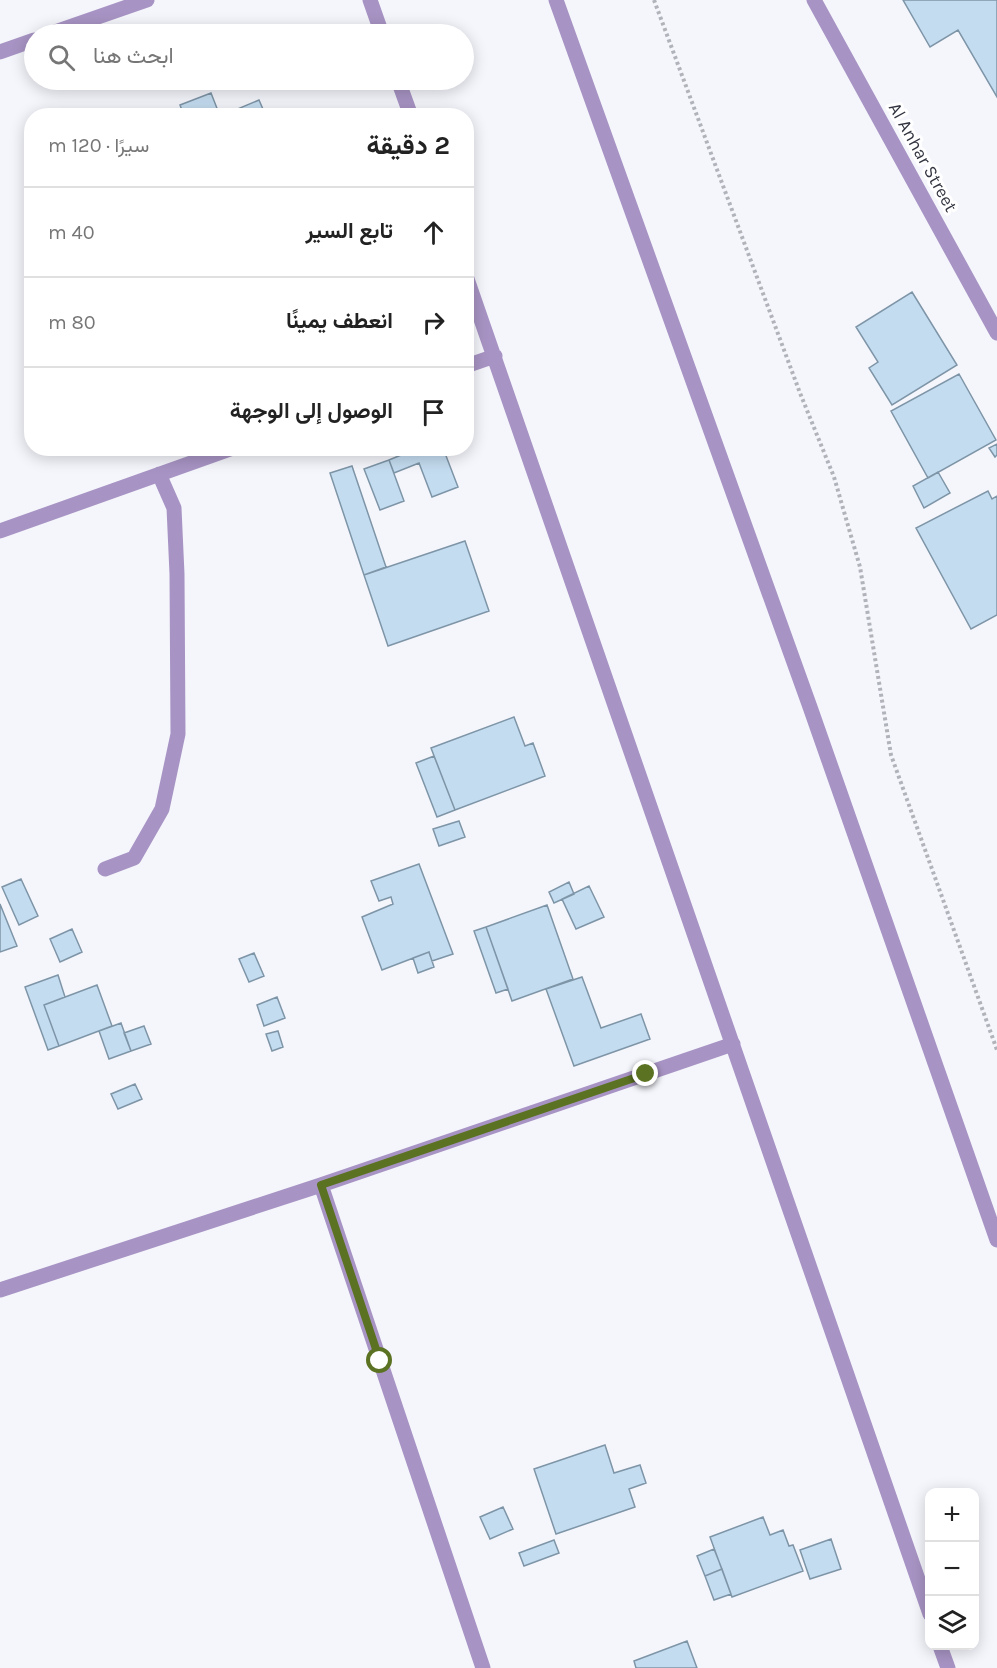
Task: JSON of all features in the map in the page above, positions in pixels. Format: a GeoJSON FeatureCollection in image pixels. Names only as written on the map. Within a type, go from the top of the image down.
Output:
{"type":"FeatureCollection","features":[{"type":"Feature","properties":{"kind":"street"},"geometry":{"type":"LineString","coordinates":[[79,24],[147,0]]}},
{"type":"Feature","properties":{"kind":"street"},"geometry":{"type":"LineString","coordinates":[[370,0],[378,24]]}},
{"type":"Feature","properties":{"kind":"street"},"geometry":{"type":"LineString","coordinates":[[556,0],[810,707],[997,1240]]}},
{"type":"Feature","properties":{"kind":"street","name":"Al Anhar Street"},"geometry":{"type":"LineString","coordinates":[[814,0],[997,333]]}},
{"type":"Feature","properties":{"kind":"street"},"geometry":{"type":"LineString","coordinates":[[0,52],[24,44]]}},
{"type":"Feature","properties":{"kind":"street"},"geometry":{"type":"LineString","coordinates":[[402,90],[408,108]]}},
{"type":"Feature","properties":{"kind":"street"},"geometry":{"type":"LineString","coordinates":[[474,298],[925,1600]]}},
{"type":"Feature","properties":{"kind":"street"},"geometry":{"type":"LineString","coordinates":[[474,363],[495,356]]}},
{"type":"Feature","properties":{"kind":"street"},"geometry":{"type":"LineString","coordinates":[[0,531],[210,456]]}},
{"type":"Feature","properties":{"kind":"street"},"geometry":{"type":"LineString","coordinates":[[105,869],[134,858],[162,809],[178,734],[177,574],[174,508],[159,474]]}},
{"type":"Feature","properties":{"kind":"street"},"geometry":{"type":"LineString","coordinates":[[0,1290],[321,1185],[733,1044]]}},
{"type":"Feature","properties":{"kind":"street"},"geometry":{"type":"LineString","coordinates":[[321,1185],[483,1668]]}},
{"type":"Feature","properties":{"kind":"street"},"geometry":{"type":"LineString","coordinates":[[941,1650],[948,1668]]}},
{"type":"Feature","properties":{"kind":"path"},"geometry":{"type":"LineString","coordinates":[[654,0],[800,393],[834,477],[860,567],[891,755],[997,1050]]}},
{"type":"Feature","properties":{"kind":"building"},"geometry":{"type":"Polygon","coordinates":[[[903,0],[997,0],[997,97],[958,30],[930,47],[903,0]]]}},
{"type":"Feature","properties":{"kind":"building"},"geometry":{"type":"Polygon","coordinates":[[[211,93],[217,108],[181,108],[180,105],[211,93]]]}},
{"type":"Feature","properties":{"kind":"building"},"geometry":{"type":"Polygon","coordinates":[[[259,100],[262,108],[240,108],[259,100]]]}},
{"type":"Feature","properties":{"kind":"building"},"geometry":{"type":"Polygon","coordinates":[[[912,292],[957,365],[892,405],[869,368],[878,362],[856,327],[912,292]]]}},
{"type":"Feature","properties":{"kind":"building"},"geometry":{"type":"Polygon","coordinates":[[[959,374],[996,440],[928,478],[891,411],[959,374]]]}},
{"type":"Feature","properties":{"kind":"building"},"geometry":{"type":"Polygon","coordinates":[[[997,444],[997,455],[995,457],[989,448],[997,444]]]}},
{"type":"Feature","properties":{"kind":"building"},"geometry":{"type":"Polygon","coordinates":[[[399,456],[446,456],[458,487],[432,497],[419,463],[394,473],[389,460],[399,456]]]}},
{"type":"Feature","properties":{"kind":"building"},"geometry":{"type":"Polygon","coordinates":[[[389,460],[404,501],[380,510],[364,469],[389,460]]]}},
{"type":"Feature","properties":{"kind":"building"},"geometry":{"type":"Polygon","coordinates":[[[352,466],[386,567],[364,575],[330,473],[352,466]]]}},
{"type":"Feature","properties":{"kind":"building"},"geometry":{"type":"Polygon","coordinates":[[[938,472],[950,493],[924,508],[913,486],[938,472]]]}},
{"type":"Feature","properties":{"kind":"building"},"geometry":{"type":"Polygon","coordinates":[[[988,491],[992,499],[997,496],[997,615],[971,629],[916,528],[988,491]]]}},
{"type":"Feature","properties":{"kind":"building"},"geometry":{"type":"Polygon","coordinates":[[[465,541],[489,611],[388,646],[364,575],[465,541]]]}},
{"type":"Feature","properties":{"kind":"building"},"geometry":{"type":"Polygon","coordinates":[[[514,717],[525,746],[533,743],[545,776],[455,810],[431,748],[514,717]]]}},
{"type":"Feature","properties":{"kind":"building"},"geometry":{"type":"Polygon","coordinates":[[[434,756],[455,810],[437,817],[416,763],[434,756]]]}},
{"type":"Feature","properties":{"kind":"building"},"geometry":{"type":"Polygon","coordinates":[[[459,821],[465,837],[439,846],[433,829],[459,821]]]}},
{"type":"Feature","properties":{"kind":"building"},"geometry":{"type":"Polygon","coordinates":[[[419,864],[453,954],[432,961],[429,952],[382,970],[362,917],[393,904],[391,897],[379,901],[371,881],[419,864]]]}},
{"type":"Feature","properties":{"kind":"building"},"geometry":{"type":"Polygon","coordinates":[[[21,879],[38,916],[19,925],[2,887],[21,879]]]}},
{"type":"Feature","properties":{"kind":"building"},"geometry":{"type":"Polygon","coordinates":[[[569,882],[574,894],[554,903],[549,892],[569,882]]]}},
{"type":"Feature","properties":{"kind":"building"},"geometry":{"type":"Polygon","coordinates":[[[589,886],[604,917],[576,929],[562,899],[589,886]]]}},
{"type":"Feature","properties":{"kind":"building"},"geometry":{"type":"Polygon","coordinates":[[[0,904],[17,946],[0,952],[0,904]]]}},
{"type":"Feature","properties":{"kind":"building"},"geometry":{"type":"Polygon","coordinates":[[[547,905],[573,979],[512,1001],[486,927],[547,905]]]}},
{"type":"Feature","properties":{"kind":"building"},"geometry":{"type":"Polygon","coordinates":[[[486,927],[508,989],[496,993],[474,931],[486,927]]]}},
{"type":"Feature","properties":{"kind":"building"},"geometry":{"type":"Polygon","coordinates":[[[72,929],[82,952],[60,962],[50,939],[72,929]]]}},
{"type":"Feature","properties":{"kind":"building"},"geometry":{"type":"Polygon","coordinates":[[[429,952],[434,967],[418,973],[413,958],[429,952]]]}},
{"type":"Feature","properties":{"kind":"building"},"geometry":{"type":"Polygon","coordinates":[[[254,953],[264,976],[249,982],[239,959],[254,953]]]}},
{"type":"Feature","properties":{"kind":"building"},"geometry":{"type":"Polygon","coordinates":[[[58,975],[65,997],[44,1005],[59,1046],[48,1050],[25,987],[58,975]]]}},
{"type":"Feature","properties":{"kind":"building"},"geometry":{"type":"Polygon","coordinates":[[[582,977],[601,1028],[641,1014],[650,1039],[574,1066],[546,989],[582,977]]]}},
{"type":"Feature","properties":{"kind":"building"},"geometry":{"type":"Polygon","coordinates":[[[97,985],[112,1026],[59,1046],[44,1005],[97,985]]]}},
{"type":"Feature","properties":{"kind":"building"},"geometry":{"type":"Polygon","coordinates":[[[277,997],[285,1018],[264,1026],[257,1005],[277,997]]]}},
{"type":"Feature","properties":{"kind":"building"},"geometry":{"type":"Polygon","coordinates":[[[121,1023],[131,1051],[109,1059],[99,1031],[121,1023]]]}},
{"type":"Feature","properties":{"kind":"building"},"geometry":{"type":"Polygon","coordinates":[[[144,1026],[151,1044],[131,1051],[124,1033],[144,1026]]]}},
{"type":"Feature","properties":{"kind":"building"},"geometry":{"type":"Polygon","coordinates":[[[278,1031],[283,1047],[272,1051],[266,1034],[278,1031]]]}},
{"type":"Feature","properties":{"kind":"building"},"geometry":{"type":"Polygon","coordinates":[[[135,1084],[142,1099],[118,1109],[111,1094],[135,1084]]]}},
{"type":"Feature","properties":{"kind":"building"},"geometry":{"type":"Polygon","coordinates":[[[605,1445],[614,1473],[640,1465],[646,1483],[629,1489],[635,1507],[556,1534],[534,1469],[605,1445]]]}},
{"type":"Feature","properties":{"kind":"building"},"geometry":{"type":"Polygon","coordinates":[[[503,1507],[513,1529],[490,1539],[480,1517],[503,1507]]]}},
{"type":"Feature","properties":{"kind":"building"},"geometry":{"type":"Polygon","coordinates":[[[763,1517],[770,1535],[783,1530],[789,1546],[793,1545],[803,1571],[732,1597],[710,1537],[763,1517]]]}},
{"type":"Feature","properties":{"kind":"building"},"geometry":{"type":"Polygon","coordinates":[[[831,1539],[841,1569],[810,1579],[800,1550],[831,1539]]]}},
{"type":"Feature","properties":{"kind":"building"},"geometry":{"type":"Polygon","coordinates":[[[554,1540],[559,1553],[524,1566],[519,1553],[554,1540]]]}},
{"type":"Feature","properties":{"kind":"building"},"geometry":{"type":"Polygon","coordinates":[[[714,1549],[722,1569],[705,1576],[697,1556],[714,1549]]]}},
{"type":"Feature","properties":{"kind":"building"},"geometry":{"type":"Polygon","coordinates":[[[722,1569],[731,1594],[714,1600],[705,1576],[722,1569]]]}},
{"type":"Feature","properties":{"kind":"building"},"geometry":{"type":"Polygon","coordinates":[[[687,1641],[697,1668],[636,1668],[634,1661],[687,1641]]]}},
{"type":"Feature","properties":{"kind":"route"},"geometry":{"type":"LineString","coordinates":[[380,1361],[321,1185],[646,1074]]}}]}
